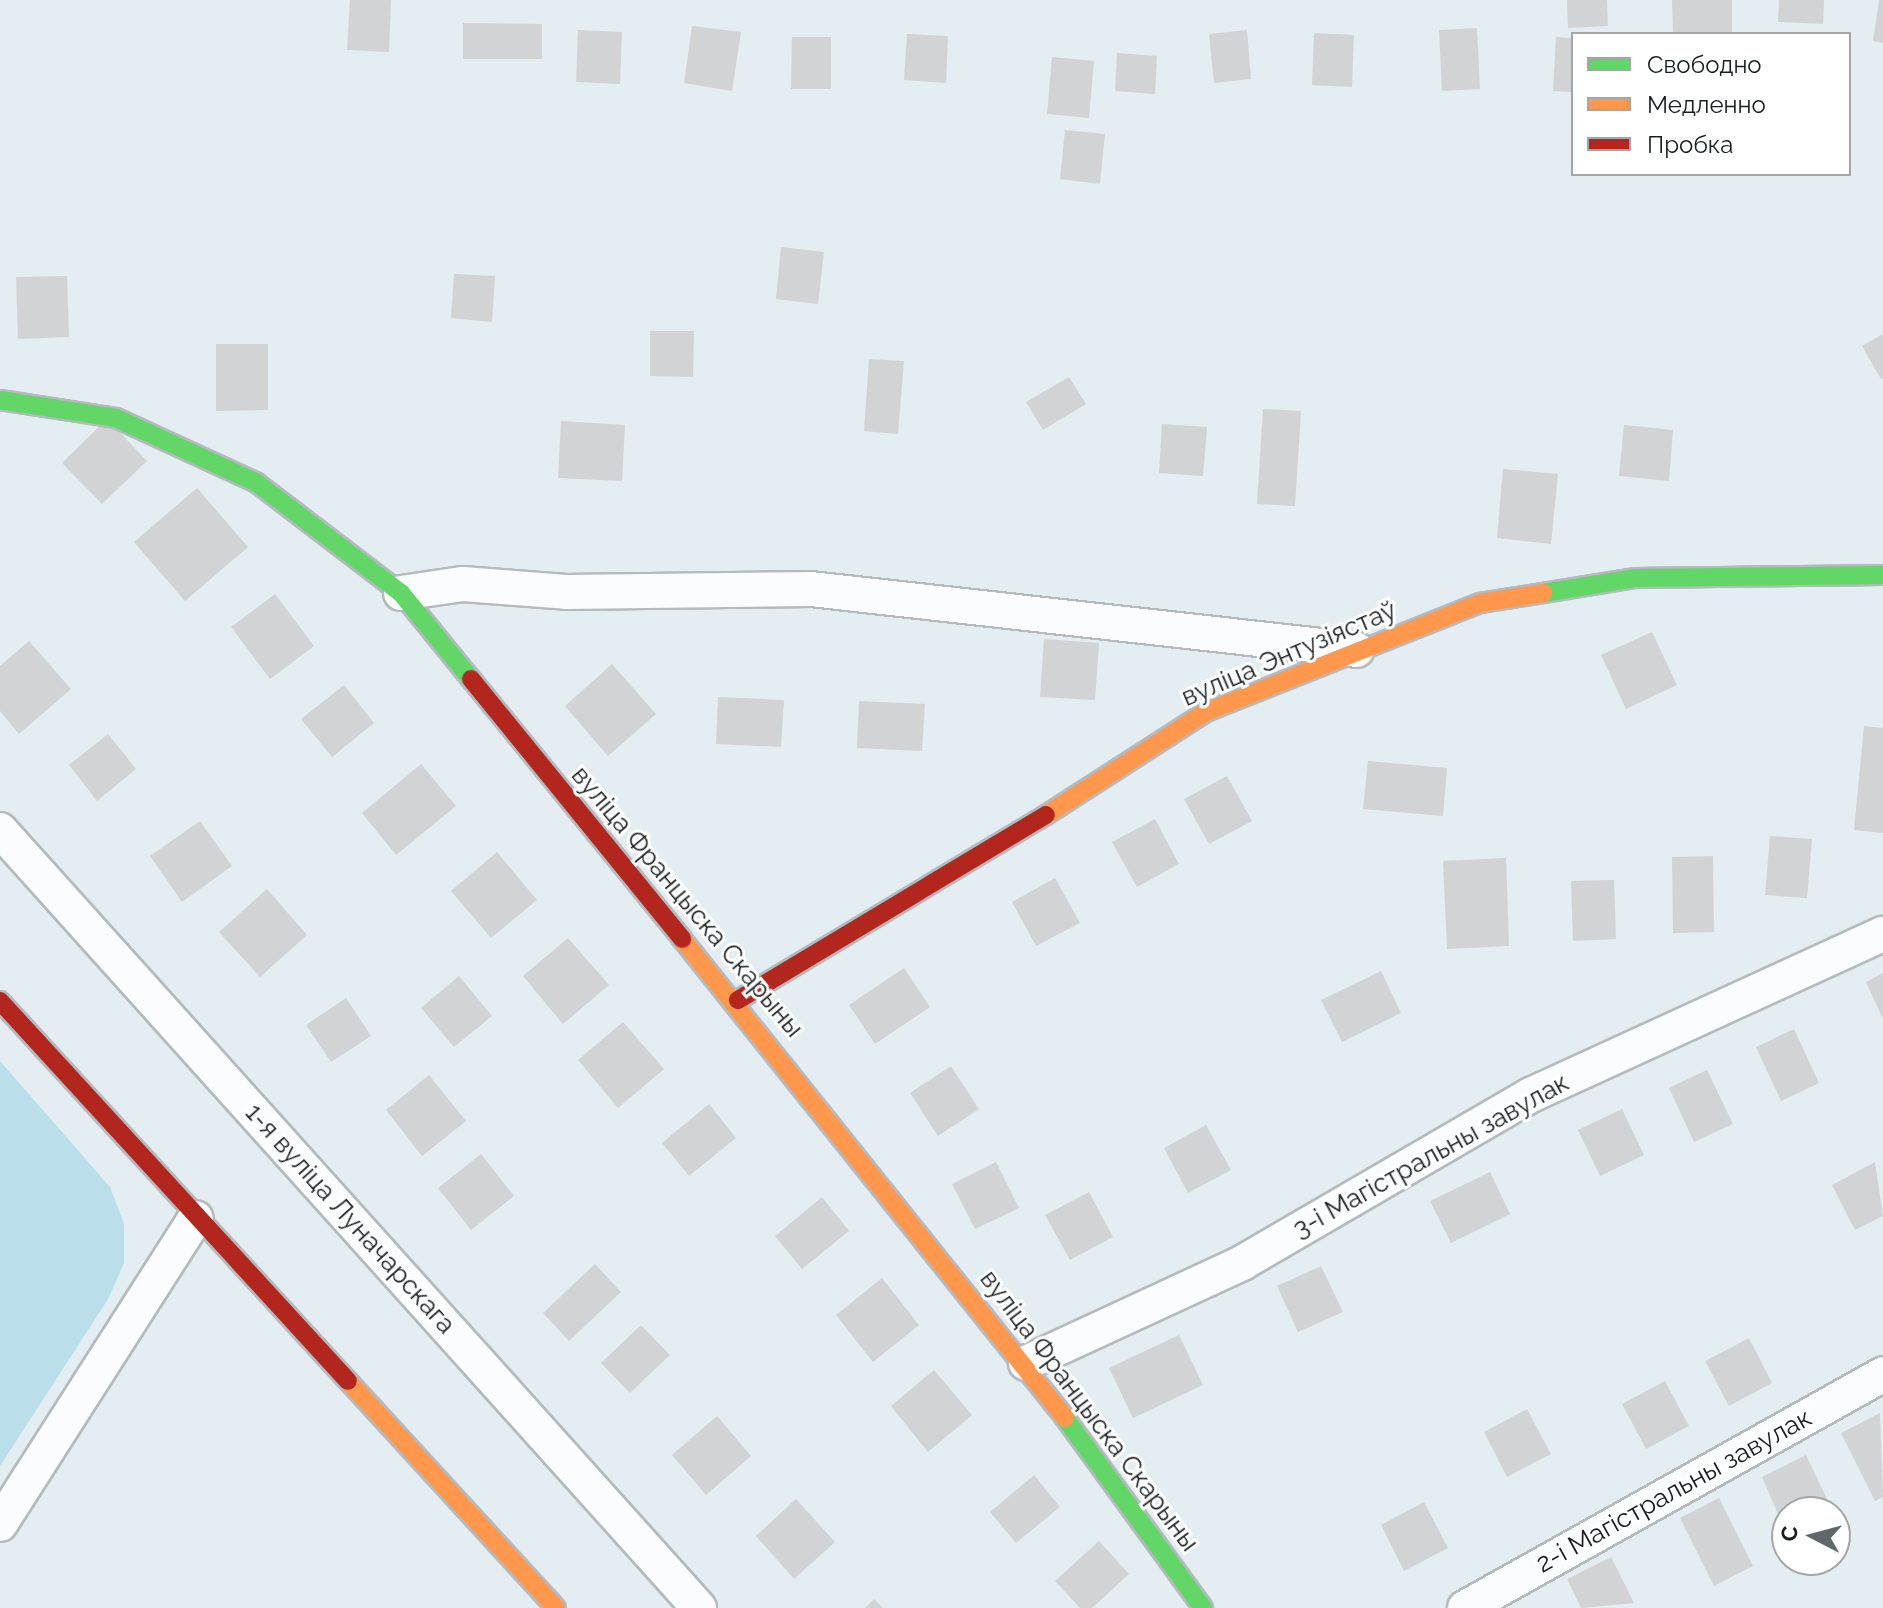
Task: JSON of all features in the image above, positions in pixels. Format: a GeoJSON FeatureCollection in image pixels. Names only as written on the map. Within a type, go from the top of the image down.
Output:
{"type":"FeatureCollection","features":[{"type":"Feature","properties":{"kind":"street","name":"вуліца Францыска Скарыны"},"geometry":{"type":"LineString","coordinates":[[0,400],[116,418],[257,483],[401,593],[738,1000],[1026,1363],[1203,1608]]}},
{"type":"Feature","properties":{"kind":"street","name":"вуліца Энтузіястаў"},"geometry":{"type":"LineString","coordinates":[[738,1000],[970,864],[1206,712],[1480,603],[1636,578],[1883,575]]}},
{"type":"Feature","properties":{"kind":"street"},"geometry":{"type":"LineString","coordinates":[[401,593],[463,584],[566,592],[811,589],[1357,650]]}},
{"type":"Feature","properties":{"kind":"street","name":"1-я вуліца Луначарскага"},"geometry":{"type":"LineString","coordinates":[[0,830],[699,1608]]}},
{"type":"Feature","properties":{"kind":"street","name":"3-і Магістральны завулак"},"geometry":{"type":"LineString","coordinates":[[1026,1363],[1242,1263],[1531,1095],[1883,934]]}},
{"type":"Feature","properties":{"kind":"street"},"geometry":{"type":"LineString","coordinates":[[0,1001],[556,1608]]}},
{"type":"Feature","properties":{"kind":"street"},"geometry":{"type":"LineString","coordinates":[[0,1524],[196,1218]]}},
{"type":"Feature","properties":{"kind":"street","name":"2-і Магістральны завулак"},"geometry":{"type":"LineString","coordinates":[[1465,1608],[1883,1374]]}},
{"type":"Feature","properties":{"kind":"shaded area"},"geometry":{"type":"Polygon","coordinates":[[[0,1061],[110,1187],[124,1224],[124,1263],[108,1299],[0,1466],[0,1061]]]}},
{"type":"Feature","properties":{"kind":"building"},"geometry":{"type":"Polygon","coordinates":[[[350,0],[391,0],[389,52],[347,50],[350,0]]]}},
{"type":"Feature","properties":{"kind":"building"},"geometry":{"type":"Polygon","coordinates":[[[1567,0],[1607,0],[1608,26],[1568,28],[1567,0]]]}},
{"type":"Feature","properties":{"kind":"building"},"geometry":{"type":"Polygon","coordinates":[[[1672,0],[1732,0],[1732,32],[1673,32],[1672,0]]]}},
{"type":"Feature","properties":{"kind":"building"},"geometry":{"type":"Polygon","coordinates":[[[1779,0],[1824,0],[1823,24],[1778,22],[1779,0]]]}},
{"type":"Feature","properties":{"kind":"building"},"geometry":{"type":"Polygon","coordinates":[[[1879,0],[1883,0],[1883,43],[1873,41],[1879,0]]]}},
{"type":"Feature","properties":{"kind":"building"},"geometry":{"type":"Polygon","coordinates":[[[463,23],[542,24],[542,59],[463,59],[463,23]]]}},
{"type":"Feature","properties":{"kind":"building"},"geometry":{"type":"Polygon","coordinates":[[[692,26],[741,32],[732,91],[684,83],[692,26]]]}},
{"type":"Feature","properties":{"kind":"building"},"geometry":{"type":"Polygon","coordinates":[[[1477,28],[1480,89],[1442,91],[1439,30],[1477,28]]]}},
{"type":"Feature","properties":{"kind":"building"},"geometry":{"type":"Polygon","coordinates":[[[578,30],[622,32],[620,84],[576,82],[578,30]]]}},
{"type":"Feature","properties":{"kind":"building"},"geometry":{"type":"Polygon","coordinates":[[[1247,30],[1251,79],[1214,83],[1209,34],[1247,30]]]}},
{"type":"Feature","properties":{"kind":"building"},"geometry":{"type":"Polygon","coordinates":[[[1314,33],[1354,35],[1352,87],[1312,85],[1314,33]]]}},
{"type":"Feature","properties":{"kind":"building"},"geometry":{"type":"Polygon","coordinates":[[[907,34],[948,36],[946,83],[904,80],[907,34]]]}},
{"type":"Feature","properties":{"kind":"building"},"geometry":{"type":"Polygon","coordinates":[[[792,37],[831,37],[831,89],[791,89],[792,37]]]}},
{"type":"Feature","properties":{"kind":"building"},"geometry":{"type":"Polygon","coordinates":[[[1556,37],[1571,38],[1571,92],[1553,91],[1556,37]]]}},
{"type":"Feature","properties":{"kind":"building"},"geometry":{"type":"Polygon","coordinates":[[[1117,53],[1157,56],[1155,94],[1115,91],[1117,53]]]}},
{"type":"Feature","properties":{"kind":"building"},"geometry":{"type":"Polygon","coordinates":[[[1052,57],[1094,61],[1089,118],[1047,114],[1052,57]]]}},
{"type":"Feature","properties":{"kind":"building"},"geometry":{"type":"Polygon","coordinates":[[[1065,130],[1105,134],[1100,184],[1060,179],[1065,130]]]}},
{"type":"Feature","properties":{"kind":"building"},"geometry":{"type":"Polygon","coordinates":[[[781,247],[824,252],[818,304],[776,299],[781,247]]]}},
{"type":"Feature","properties":{"kind":"building"},"geometry":{"type":"Polygon","coordinates":[[[454,274],[495,276],[492,322],[451,318],[454,274]]]}},
{"type":"Feature","properties":{"kind":"building"},"geometry":{"type":"Polygon","coordinates":[[[67,276],[69,337],[18,339],[16,277],[67,276]]]}},
{"type":"Feature","properties":{"kind":"building"},"geometry":{"type":"Polygon","coordinates":[[[650,331],[694,331],[693,377],[650,376],[650,331]]]}},
{"type":"Feature","properties":{"kind":"building"},"geometry":{"type":"Polygon","coordinates":[[[1883,334],[1883,378],[1881,379],[1862,346],[1883,334]]]}},
{"type":"Feature","properties":{"kind":"building"},"geometry":{"type":"Polygon","coordinates":[[[216,344],[268,344],[268,410],[216,411],[216,344]]]}},
{"type":"Feature","properties":{"kind":"building"},"geometry":{"type":"Polygon","coordinates":[[[869,359],[904,361],[898,434],[864,431],[869,359]]]}},
{"type":"Feature","properties":{"kind":"building"},"geometry":{"type":"Polygon","coordinates":[[[1069,377],[1086,404],[1043,430],[1026,402],[1069,377]]]}},
{"type":"Feature","properties":{"kind":"building"},"geometry":{"type":"Polygon","coordinates":[[[1263,409],[1301,411],[1295,506],[1257,504],[1263,409]]]}},
{"type":"Feature","properties":{"kind":"building"},"geometry":{"type":"Polygon","coordinates":[[[107,419],[147,461],[102,504],[62,463],[107,419]]]}},
{"type":"Feature","properties":{"kind":"building"},"geometry":{"type":"Polygon","coordinates":[[[561,421],[625,425],[622,481],[558,478],[561,421]]]}},
{"type":"Feature","properties":{"kind":"building"},"geometry":{"type":"Polygon","coordinates":[[[1162,424],[1207,427],[1203,476],[1159,473],[1162,424]]]}},
{"type":"Feature","properties":{"kind":"building"},"geometry":{"type":"Polygon","coordinates":[[[1624,425],[1673,430],[1669,481],[1619,476],[1624,425]]]}},
{"type":"Feature","properties":{"kind":"building"},"geometry":{"type":"Polygon","coordinates":[[[1503,469],[1558,474],[1551,544],[1497,538],[1503,469]]]}},
{"type":"Feature","properties":{"kind":"building"},"geometry":{"type":"Polygon","coordinates":[[[197,488],[248,547],[185,601],[134,542],[197,488]]]}},
{"type":"Feature","properties":{"kind":"building"},"geometry":{"type":"Polygon","coordinates":[[[275,594],[314,646],[270,679],[231,627],[275,594]]]}},
{"type":"Feature","properties":{"kind":"building"},"geometry":{"type":"Polygon","coordinates":[[[1652,632],[1677,685],[1626,709],[1601,655],[1652,632]]]}},
{"type":"Feature","properties":{"kind":"building"},"geometry":{"type":"Polygon","coordinates":[[[1044,639],[1099,643],[1095,700],[1040,697],[1044,639]]]}},
{"type":"Feature","properties":{"kind":"building"},"geometry":{"type":"Polygon","coordinates":[[[29,641],[71,689],[19,734],[0,711],[0,666],[29,641]]]}},
{"type":"Feature","properties":{"kind":"building"},"geometry":{"type":"Polygon","coordinates":[[[612,664],[656,714],[608,756],[565,706],[612,664]]]}},
{"type":"Feature","properties":{"kind":"building"},"geometry":{"type":"Polygon","coordinates":[[[344,685],[374,723],[332,757],[301,719],[344,685]]]}},
{"type":"Feature","properties":{"kind":"building"},"geometry":{"type":"Polygon","coordinates":[[[718,697],[784,700],[781,747],[716,744],[718,697]]]}},
{"type":"Feature","properties":{"kind":"building"},"geometry":{"type":"Polygon","coordinates":[[[859,701],[925,704],[922,751],[857,748],[859,701]]]}},
{"type":"Feature","properties":{"kind":"building"},"geometry":{"type":"Polygon","coordinates":[[[1864,726],[1883,728],[1883,833],[1854,830],[1864,726]]]}},
{"type":"Feature","properties":{"kind":"building"},"geometry":{"type":"Polygon","coordinates":[[[108,734],[136,769],[97,801],[69,765],[108,734]]]}},
{"type":"Feature","properties":{"kind":"building"},"geometry":{"type":"Polygon","coordinates":[[[1368,761],[1447,768],[1443,816],[1363,809],[1368,761]]]}},
{"type":"Feature","properties":{"kind":"building"},"geometry":{"type":"Polygon","coordinates":[[[421,764],[456,806],[396,855],[362,813],[421,764]]]}},
{"type":"Feature","properties":{"kind":"building"},"geometry":{"type":"Polygon","coordinates":[[[1227,776],[1252,821],[1209,844],[1184,799],[1227,776]]]}},
{"type":"Feature","properties":{"kind":"building"},"geometry":{"type":"Polygon","coordinates":[[[1155,819],[1179,864],[1137,887],[1112,842],[1155,819]]]}},
{"type":"Feature","properties":{"kind":"building"},"geometry":{"type":"Polygon","coordinates":[[[200,821],[232,866],[182,902],[150,856],[200,821]]]}},
{"type":"Feature","properties":{"kind":"building"},"geometry":{"type":"Polygon","coordinates":[[[1770,836],[1812,839],[1807,898],[1765,895],[1770,836]]]}},
{"type":"Feature","properties":{"kind":"building"},"geometry":{"type":"Polygon","coordinates":[[[497,852],[537,900],[491,938],[451,891],[497,852]]]}},
{"type":"Feature","properties":{"kind":"building"},"geometry":{"type":"Polygon","coordinates":[[[1713,856],[1714,932],[1673,933],[1672,857],[1713,856]]]}},
{"type":"Feature","properties":{"kind":"building"},"geometry":{"type":"Polygon","coordinates":[[[1506,858],[1509,946],[1447,949],[1443,861],[1506,858]]]}},
{"type":"Feature","properties":{"kind":"building"},"geometry":{"type":"Polygon","coordinates":[[[1055,878],[1080,923],[1036,946],[1012,902],[1055,878]]]}},
{"type":"Feature","properties":{"kind":"building"},"geometry":{"type":"Polygon","coordinates":[[[1614,880],[1616,939],[1573,941],[1571,881],[1614,880]]]}},
{"type":"Feature","properties":{"kind":"building"},"geometry":{"type":"Polygon","coordinates":[[[267,889],[307,935],[260,977],[219,932],[267,889]]]}},
{"type":"Feature","properties":{"kind":"building"},"geometry":{"type":"Polygon","coordinates":[[[568,938],[609,985],[563,1024],[523,976],[568,938]]]}},
{"type":"Feature","properties":{"kind":"building"},"geometry":{"type":"Polygon","coordinates":[[[904,968],[930,1007],[875,1044],[849,1005],[904,968]]]}},
{"type":"Feature","properties":{"kind":"building"},"geometry":{"type":"Polygon","coordinates":[[[1381,971],[1401,1013],[1342,1042],[1321,1000],[1381,971]]]}},
{"type":"Feature","properties":{"kind":"building"},"geometry":{"type":"Polygon","coordinates":[[[1883,973],[1883,1019],[1866,982],[1883,973]]]}},
{"type":"Feature","properties":{"kind":"building"},"geometry":{"type":"Polygon","coordinates":[[[459,976],[492,1016],[454,1047],[421,1008],[459,976]]]}},
{"type":"Feature","properties":{"kind":"building"},"geometry":{"type":"Polygon","coordinates":[[[346,998],[371,1036],[331,1062],[306,1025],[346,998]]]}},
{"type":"Feature","properties":{"kind":"building"},"geometry":{"type":"Polygon","coordinates":[[[623,1022],[664,1069],[618,1108],[578,1060],[623,1022]]]}},
{"type":"Feature","properties":{"kind":"building"},"geometry":{"type":"Polygon","coordinates":[[[1794,1029],[1819,1083],[1781,1101],[1756,1047],[1794,1029]]]}},
{"type":"Feature","properties":{"kind":"building"},"geometry":{"type":"Polygon","coordinates":[[[951,1066],[979,1109],[938,1136],[910,1093],[951,1066]]]}},
{"type":"Feature","properties":{"kind":"building"},"geometry":{"type":"Polygon","coordinates":[[[1707,1070],[1733,1124],[1694,1142],[1669,1088],[1707,1070]]]}},
{"type":"Feature","properties":{"kind":"building"},"geometry":{"type":"Polygon","coordinates":[[[429,1075],[466,1121],[422,1156],[386,1110],[429,1075]]]}},
{"type":"Feature","properties":{"kind":"building"},"geometry":{"type":"Polygon","coordinates":[[[709,1104],[736,1138],[689,1176],[662,1143],[709,1104]]]}},
{"type":"Feature","properties":{"kind":"building"},"geometry":{"type":"Polygon","coordinates":[[[1622,1109],[1644,1155],[1600,1176],[1578,1130],[1622,1109]]]}},
{"type":"Feature","properties":{"kind":"building"},"geometry":{"type":"Polygon","coordinates":[[[1206,1125],[1231,1170],[1188,1193],[1164,1148],[1206,1125]]]}},
{"type":"Feature","properties":{"kind":"building"},"geometry":{"type":"Polygon","coordinates":[[[481,1154],[514,1196],[471,1230],[438,1188],[481,1154]]]}},
{"type":"Feature","properties":{"kind":"building"},"geometry":{"type":"Polygon","coordinates":[[[996,1162],[1019,1208],[975,1229],[952,1184],[996,1162]]]}},
{"type":"Feature","properties":{"kind":"building"},"geometry":{"type":"Polygon","coordinates":[[[1875,1162],[1883,1216],[1855,1230],[1832,1185],[1875,1162]]]}},
{"type":"Feature","properties":{"kind":"building"},"geometry":{"type":"Polygon","coordinates":[[[1490,1172],[1510,1214],[1451,1243],[1430,1201],[1490,1172]]]}},
{"type":"Feature","properties":{"kind":"building"},"geometry":{"type":"Polygon","coordinates":[[[1089,1192],[1113,1237],[1070,1260],[1045,1215],[1089,1192]]]}},
{"type":"Feature","properties":{"kind":"building"},"geometry":{"type":"Polygon","coordinates":[[[822,1197],[849,1231],[802,1269],[775,1236],[822,1197]]]}},
{"type":"Feature","properties":{"kind":"building"},"geometry":{"type":"Polygon","coordinates":[[[595,1264],[621,1292],[569,1341],[543,1313],[595,1264]]]}},
{"type":"Feature","properties":{"kind":"building"},"geometry":{"type":"Polygon","coordinates":[[[1321,1266],[1343,1312],[1298,1332],[1277,1286],[1321,1266]]]}},
{"type":"Feature","properties":{"kind":"building"},"geometry":{"type":"Polygon","coordinates":[[[882,1278],[919,1325],[873,1362],[836,1315],[882,1278]]]}},
{"type":"Feature","properties":{"kind":"building"},"geometry":{"type":"Polygon","coordinates":[[[641,1325],[670,1355],[630,1393],[601,1363],[641,1325]]]}},
{"type":"Feature","properties":{"kind":"building"},"geometry":{"type":"Polygon","coordinates":[[[1179,1335],[1203,1385],[1133,1418],[1109,1368],[1179,1335]]]}},
{"type":"Feature","properties":{"kind":"building"},"geometry":{"type":"Polygon","coordinates":[[[1749,1338],[1772,1383],[1729,1406],[1705,1361],[1749,1338]]]}},
{"type":"Feature","properties":{"kind":"building"},"geometry":{"type":"Polygon","coordinates":[[[934,1370],[972,1415],[928,1452],[891,1406],[934,1370]]]}},
{"type":"Feature","properties":{"kind":"building"},"geometry":{"type":"Polygon","coordinates":[[[1665,1381],[1689,1426],[1646,1449],[1622,1404],[1665,1381]]]}},
{"type":"Feature","properties":{"kind":"building"},"geometry":{"type":"Polygon","coordinates":[[[1527,1409],[1551,1454],[1507,1477],[1484,1432],[1527,1409]]]}},
{"type":"Feature","properties":{"kind":"building"},"geometry":{"type":"Polygon","coordinates":[[[1880,1413],[1883,1497],[1875,1501],[1841,1433],[1880,1413]]]}},
{"type":"Feature","properties":{"kind":"building"},"geometry":{"type":"Polygon","coordinates":[[[717,1416],[751,1456],[706,1495],[672,1455],[717,1416]]]}},
{"type":"Feature","properties":{"kind":"building"},"geometry":{"type":"Polygon","coordinates":[[[1806,1455],[1826,1496],[1771,1498],[1762,1477],[1806,1455]]]}},
{"type":"Feature","properties":{"kind":"building"},"geometry":{"type":"Polygon","coordinates":[[[1034,1475],[1060,1507],[1016,1543],[990,1512],[1034,1475]]]}},
{"type":"Feature","properties":{"kind":"building"},"geometry":{"type":"Polygon","coordinates":[[[1719,1498],[1753,1566],[1714,1586],[1680,1518],[1719,1498]]]}},
{"type":"Feature","properties":{"kind":"building"},"geometry":{"type":"Polygon","coordinates":[[[796,1499],[835,1542],[794,1579],[756,1536],[796,1499]]]}},
{"type":"Feature","properties":{"kind":"building"},"geometry":{"type":"Polygon","coordinates":[[[1424,1502],[1448,1548],[1404,1571],[1381,1525],[1424,1502]]]}},
{"type":"Feature","properties":{"kind":"building"},"geometry":{"type":"Polygon","coordinates":[[[1099,1541],[1129,1574],[1092,1608],[1080,1608],[1055,1581],[1099,1541]]]}},
{"type":"Feature","properties":{"kind":"building"},"geometry":{"type":"Polygon","coordinates":[[[1611,1557],[1634,1603],[1581,1608],[1567,1579],[1611,1557]]]}},
{"type":"Feature","properties":{"kind":"building"},"geometry":{"type":"Polygon","coordinates":[[[874,1599],[883,1608],[865,1608],[874,1599]]]}},
{"type":"Feature","properties":{"kind":"traffic: fast"},"geometry":{"type":"LineString","coordinates":[[0,400],[116,418],[257,483],[401,593],[471,679]]}},
{"type":"Feature","properties":{"kind":"traffic: fast"},"geometry":{"type":"LineString","coordinates":[[1543,593],[1636,578],[1883,575]]}},
{"type":"Feature","properties":{"kind":"traffic: fast"},"geometry":{"type":"LineString","coordinates":[[1065,1418],[1203,1608]]}},
{"type":"Feature","properties":{"kind":"traffic: slow"},"geometry":{"type":"LineString","coordinates":[[1046,815],[1206,712],[1480,603],[1543,593]]}},
{"type":"Feature","properties":{"kind":"traffic: slow"},"geometry":{"type":"LineString","coordinates":[[682,939],[1065,1418]]}},
{"type":"Feature","properties":{"kind":"traffic: slow"},"geometry":{"type":"LineString","coordinates":[[348,1381],[556,1608]]}},
{"type":"Feature","properties":{"kind":"traffic: jam"},"geometry":{"type":"LineString","coordinates":[[471,679],[682,939]]}},
{"type":"Feature","properties":{"kind":"traffic: jam"},"geometry":{"type":"LineString","coordinates":[[738,1000],[1046,815]]}},
{"type":"Feature","properties":{"kind":"traffic: jam"},"geometry":{"type":"LineString","coordinates":[[0,1001],[348,1381]]}}]}
